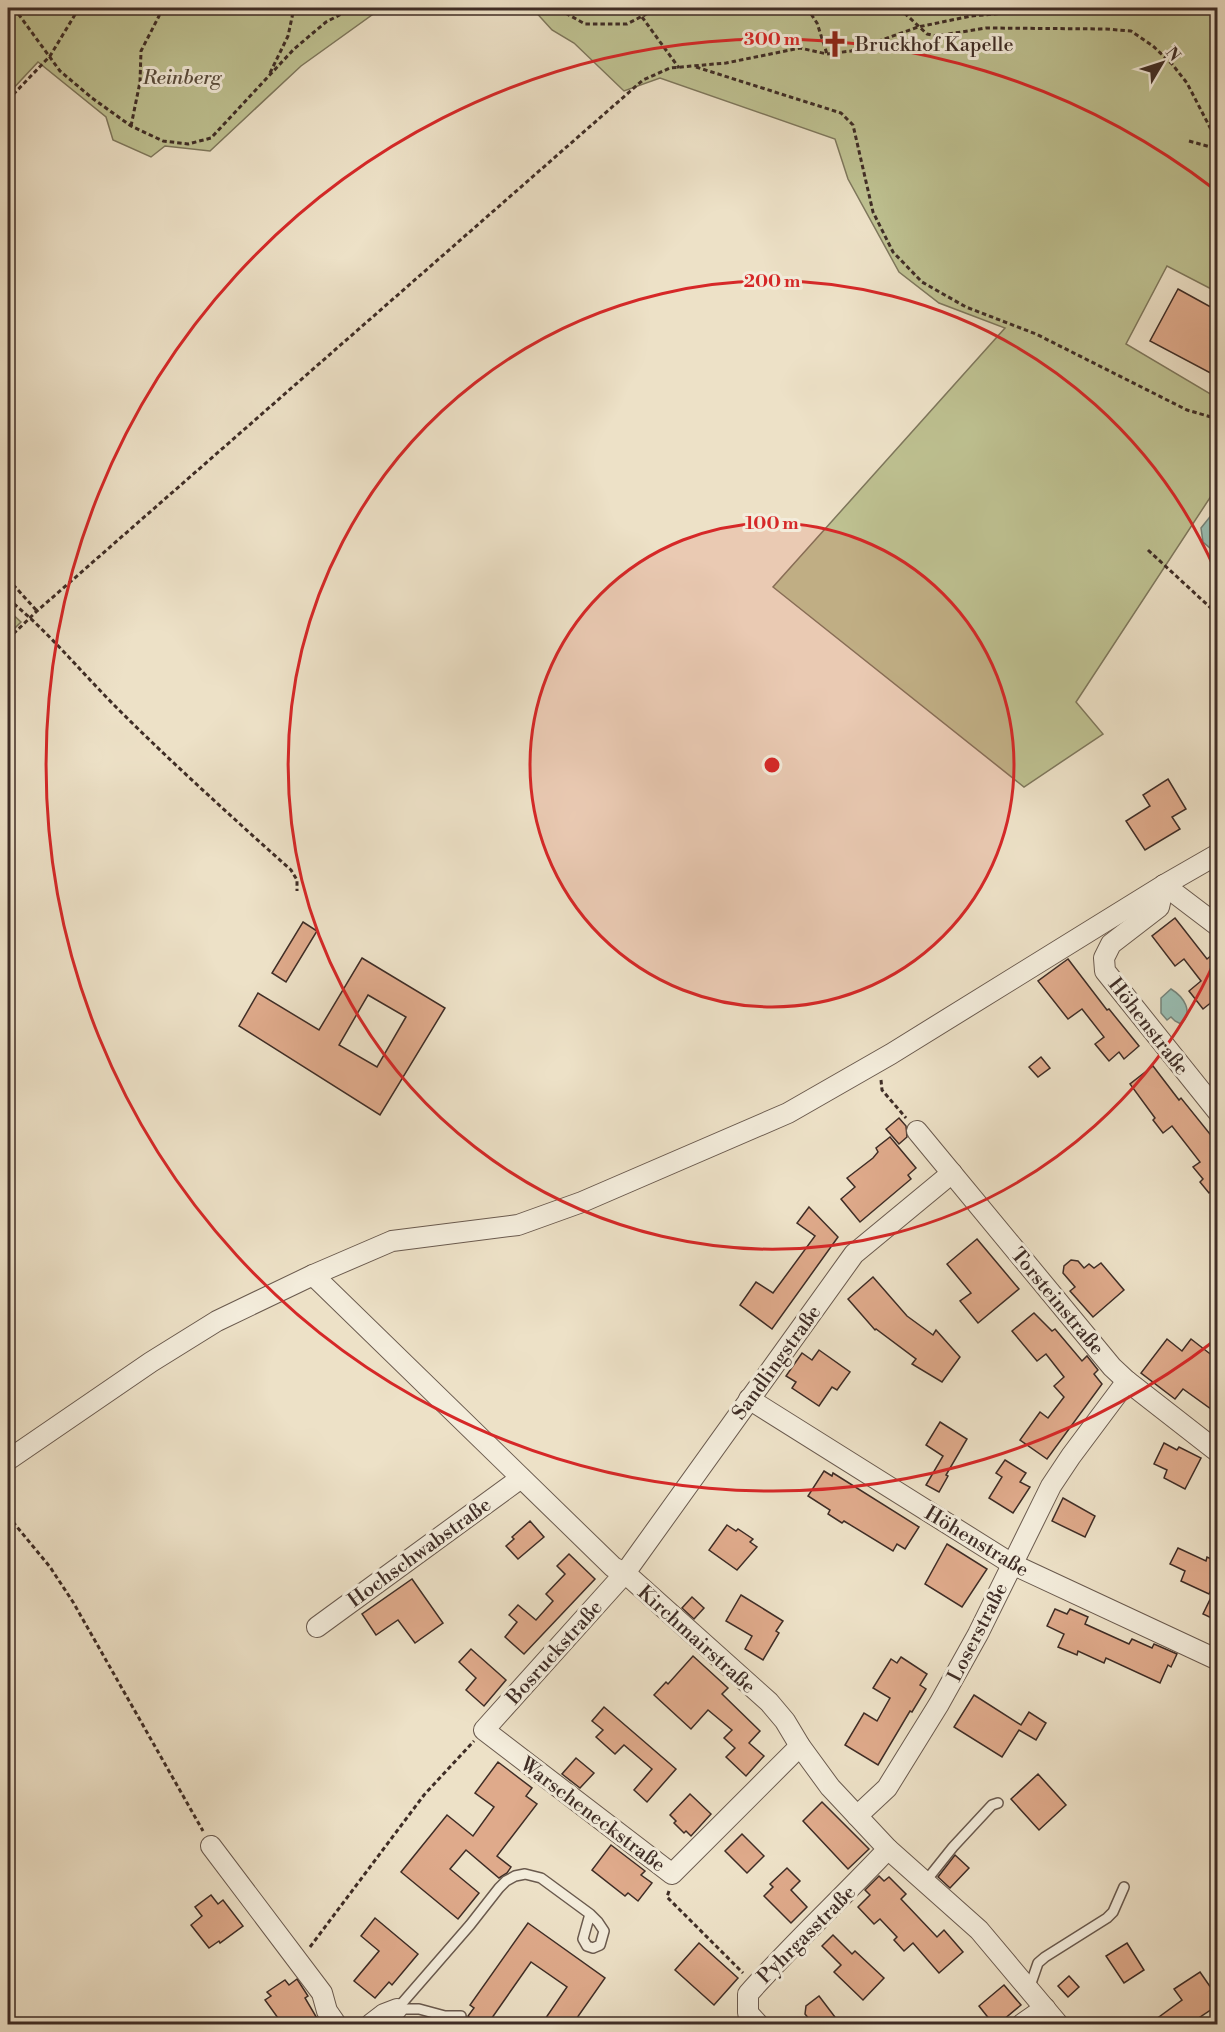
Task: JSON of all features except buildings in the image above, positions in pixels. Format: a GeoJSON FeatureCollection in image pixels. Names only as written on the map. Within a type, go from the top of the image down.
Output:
{"type":"FeatureCollection","features":[{"type":"Feature","properties":{"kind":"street"},"geometry":{"type":"LineString","coordinates":[[8,1460],[151,1362],[217,1321],[313,1275],[392,1241],[518,1225],[582,1202],[788,1113],[891,1054],[1218,854]]}},
{"type":"Feature","properties":{"kind":"street"},"geometry":{"type":"LineString","coordinates":[[1164,885],[1218,926]]}},
{"type":"Feature","properties":{"kind":"street","name":"Höhenstraße"},"geometry":{"type":"LineString","coordinates":[[1164,885],[1159,907],[1111,944],[1104,958],[1106,971],[1218,1112]]}},
{"type":"Feature","properties":{"kind":"street","name":"Torsteinstraße"},"geometry":{"type":"LineString","coordinates":[[917,1131],[1127,1382],[1218,1452]]}},
{"type":"Feature","properties":{"kind":"street","name":"Sandlingstraße"},"geometry":{"type":"LineString","coordinates":[[625,1573],[854,1254],[952,1173]]}},
{"type":"Feature","properties":{"kind":"street","name":"Kirchmairstraße"},"geometry":{"type":"LineString","coordinates":[[313,1275],[613,1567],[625,1573],[769,1702],[785,1720],[800,1746],[830,1787],[888,1850],[979,1930],[1058,2025]]}},
{"type":"Feature","properties":{"kind":"street","name":"Loserstraße"},"geometry":{"type":"LineString","coordinates":[[857,1816],[887,1788],[933,1714],[978,1634],[1052,1486],[1071,1456],[1127,1382]]}},
{"type":"Feature","properties":{"kind":"street","name":"Höhenstraße"},"geometry":{"type":"LineString","coordinates":[[749,1399],[1012,1564],[1218,1660]]}},
{"type":"Feature","properties":{"kind":"street","name":"Hochschwabstraße"},"geometry":{"type":"LineString","coordinates":[[317,1627],[521,1478]]}},
{"type":"Feature","properties":{"kind":"street","name":"Bosruckstraße"},"geometry":{"type":"LineString","coordinates":[[484,1730],[625,1573]]}},
{"type":"Feature","properties":{"kind":"street","name":"Warscheneckstraße"},"geometry":{"type":"LineString","coordinates":[[484,1730],[672,1874],[800,1746]]}},
{"type":"Feature","properties":{"kind":"street"},"geometry":{"type":"LineString","coordinates":[[211,1846],[322,1993],[327,2011],[336,2025]]}},
{"type":"Feature","properties":{"kind":"street","name":"Pyhrgasstraße"},"geometry":{"type":"LineString","coordinates":[[758,2025],[748,2013],[748,1994],[788,1949],[843,1898],[888,1850]]}},
{"type":"Feature","properties":{"kind":"street"},"geometry":{"type":"LineString","coordinates":[[1022,2025],[1045,2007]]}},
{"type":"Feature","properties":{"kind":"street"},"geometry":{"type":"LineString","coordinates":[[371,2025],[384,2014],[397,2009]]}},
{"type":"Feature","properties":{"kind":"lane"},"geometry":{"type":"LineString","coordinates":[[925,1882],[953,1846],[992,1805],[998,1803]]}},
{"type":"Feature","properties":{"kind":"lane"},"geometry":{"type":"LineString","coordinates":[[397,2009],[499,1888],[515,1876],[525,1874],[541,1878],[590,1914]]}},
{"type":"Feature","properties":{"kind":"lane"},"geometry":{"type":"LineString","coordinates":[[1029,1989],[1038,1964],[1045,1957],[1107,1918],[1113,1912],[1124,1887]]}},
{"type":"Feature","properties":{"kind":"lane"},"geometry":{"type":"LineString","coordinates":[[397,2009],[419,2009],[445,2016],[460,2016]]}},
{"type":"Feature","properties":{"kind":"path"},"geometry":{"type":"LineString","coordinates":[[14,8],[60,71],[131,126],[163,141],[189,144],[211,138],[294,50],[318,29],[353,8]]}},
{"type":"Feature","properties":{"kind":"path"},"geometry":{"type":"LineString","coordinates":[[8,100],[50,56],[79,8]]}},
{"type":"Feature","properties":{"kind":"path"},"geometry":{"type":"LineString","coordinates":[[131,126],[140,82],[141,51],[159,16],[160,8]]}},
{"type":"Feature","properties":{"kind":"path"},"geometry":{"type":"LineString","coordinates":[[268,78],[288,36],[294,8]]}},
{"type":"Feature","properties":{"kind":"path"},"geometry":{"type":"LineString","coordinates":[[561,8],[562,11],[585,24],[627,24],[658,8]]}},
{"type":"Feature","properties":{"kind":"path"},"geometry":{"type":"LineString","coordinates":[[807,8],[817,23],[826,54]]}},
{"type":"Feature","properties":{"kind":"path"},"geometry":{"type":"LineString","coordinates":[[899,8],[927,34],[936,36],[986,28],[1106,28],[1131,32],[1153,46],[1172,64],[1187,83],[1218,143]]}},
{"type":"Feature","properties":{"kind":"path"},"geometry":{"type":"LineString","coordinates":[[8,639],[30,617],[643,80],[670,68],[726,63],[800,48],[826,54],[851,51],[918,27],[971,16],[1062,8]]}},
{"type":"Feature","properties":{"kind":"path"},"geometry":{"type":"LineString","coordinates":[[642,17],[679,68]]}},
{"type":"Feature","properties":{"kind":"path"},"geometry":{"type":"LineString","coordinates":[[694,67],[841,113],[853,125],[873,212],[893,252],[921,282],[966,307],[1036,334],[1187,410],[1218,419]]}},
{"type":"Feature","properties":{"kind":"path"},"geometry":{"type":"LineString","coordinates":[[1189,141],[1218,149]]}},
{"type":"Feature","properties":{"kind":"path"},"geometry":{"type":"LineString","coordinates":[[1148,550],[1214,611],[1218,611]]}},
{"type":"Feature","properties":{"kind":"path"},"geometry":{"type":"LineString","coordinates":[[8,579],[37,611]]}},
{"type":"Feature","properties":{"kind":"path"},"geometry":{"type":"LineString","coordinates":[[8,599],[30,617],[179,770],[291,870],[297,880],[297,891]]}},
{"type":"Feature","properties":{"kind":"path"},"geometry":{"type":"LineString","coordinates":[[882,1090],[917,1131]]}},
{"type":"Feature","properties":{"kind":"path"},"geometry":{"type":"LineString","coordinates":[[8,1516],[50,1567],[73,1602],[211,1846]]}},
{"type":"Feature","properties":{"kind":"path"},"geometry":{"type":"LineString","coordinates":[[298,1963],[424,1795],[484,1730]]}},
{"type":"Feature","properties":{"kind":"path"},"geometry":{"type":"LineString","coordinates":[[672,1874],[667,1897],[755,1986]]}},
{"type":"Feature","properties":{"kind":"green space","name":"Reinberg"},"geometry":{"type":"Polygon","coordinates":[[[8,8],[418,8],[379,10],[301,66],[210,151],[165,146],[151,157],[113,140],[106,117],[38,62],[8,94],[8,8]]]}},
{"type":"Feature","properties":{"kind":"green space"},"geometry":{"type":"Polygon","coordinates":[[[532,8],[1217,8],[1217,292],[1167,266],[1126,344],[1214,396],[1218,402],[1217,487],[1076,702],[1103,734],[1024,787],[773,587],[1005,328],[939,303],[899,272],[848,179],[835,139],[660,78],[624,91],[574,43],[552,30],[532,8]]]}},
{"type":"Feature","properties":{"kind":"green space"},"geometry":{"type":"Polygon","coordinates":[[[8,610],[21,622],[8,635],[8,610]]]}},
{"type":"Feature","properties":{"kind":"water"},"geometry":{"type":"Polygon","coordinates":[[[1213,513],[1217,513],[1217,554],[1203,542],[1201,528],[1213,513]]]}},
{"type":"Feature","properties":{"kind":"water"},"geometry":{"type":"Polygon","coordinates":[[[1171,989],[1186,1005],[1187,1015],[1181,1024],[1171,1017],[1167,1020],[1161,1013],[1161,998],[1171,989]]]}},
{"type":"Feature","properties":{"kind":"place","name":"Bruckhof Kapelle"},"geometry":{"type":"Point","coordinates":[835,44]}}]}
